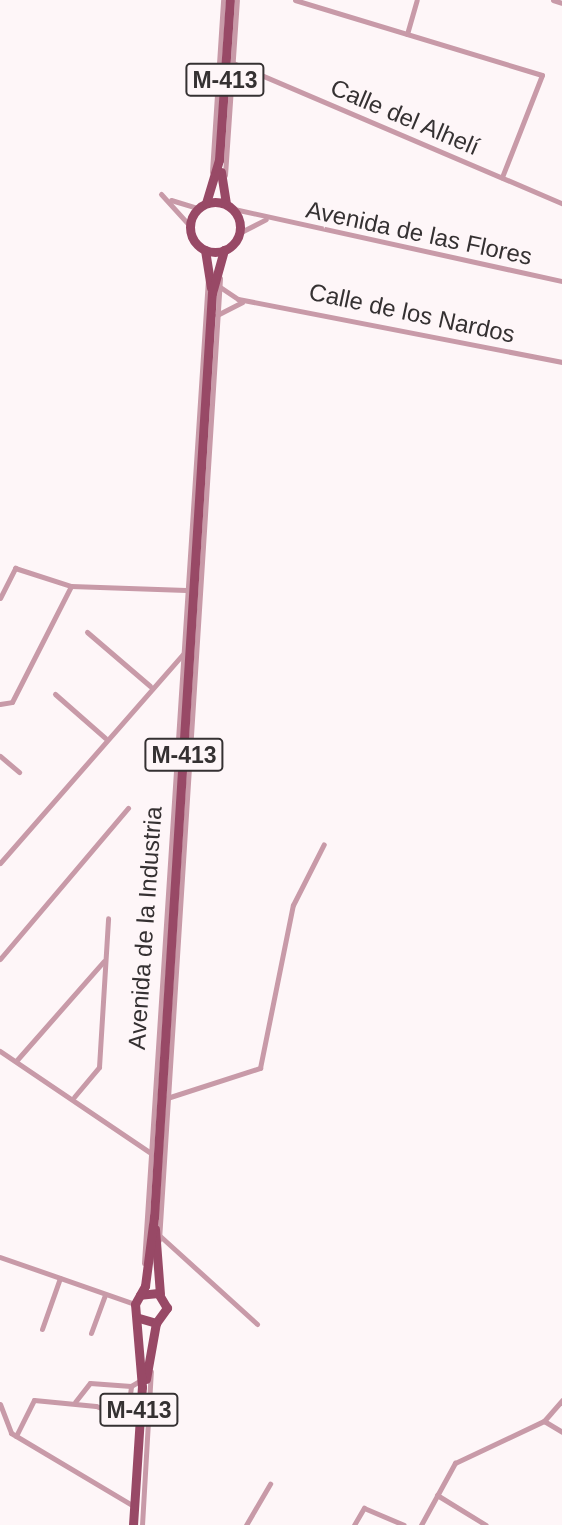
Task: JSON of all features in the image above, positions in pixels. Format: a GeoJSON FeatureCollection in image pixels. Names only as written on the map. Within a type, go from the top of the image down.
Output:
{"type":"FeatureCollection","features":[{"type":"Feature","properties":{"kind":"main road","name":"M-413"},"geometry":{"type":"LineString","coordinates":[[222,255],[239,233],[223,189],[219,160],[230,0]]}},
{"type":"Feature","properties":{"kind":"main road","name":"M-413"},"geometry":{"type":"LineString","coordinates":[[205,250],[190,226],[204,203],[219,160]]}},
{"type":"Feature","properties":{"kind":"main road"},"geometry":{"type":"LineString","coordinates":[[204,203],[230,206]]}},
{"type":"Feature","properties":{"kind":"main road"},"geometry":{"type":"LineString","coordinates":[[205,250],[222,255]]}},
{"type":"Feature","properties":{"kind":"main road","name":"Avenida de la Industria"},"geometry":{"type":"LineString","coordinates":[[205,250],[208,275],[216,289]]}},
{"type":"Feature","properties":{"kind":"main road","name":"Avenida de la Industria"},"geometry":{"type":"LineString","coordinates":[[139,1297],[154,1217],[216,289],[222,255]]}},
{"type":"Feature","properties":{"kind":"main road","name":"Avenida de la Industria"},"geometry":{"type":"LineString","coordinates":[[154,1217],[160,1294]]}},
{"type":"Feature","properties":{"kind":"main road","name":"M-413"},"geometry":{"type":"LineString","coordinates":[[135,1525],[151,1352],[156,1323],[167,1308],[160,1294]]}},
{"type":"Feature","properties":{"kind":"main road"},"geometry":{"type":"LineString","coordinates":[[139,1297],[160,1294]]}},
{"type":"Feature","properties":{"kind":"main road","name":"M-413"},"geometry":{"type":"LineString","coordinates":[[135,1525],[133,1501],[141,1379],[139,1297]]}},
{"type":"Feature","properties":{"kind":"main road"},"geometry":{"type":"LineString","coordinates":[[139,1318],[156,1323]]}},
{"type":"Feature","properties":{"kind":"street"},"geometry":{"type":"LineString","coordinates":[[190,226],[160,194],[204,203],[223,0]]}},
{"type":"Feature","properties":{"kind":"street"},"geometry":{"type":"LineString","coordinates":[[223,189],[237,0]]}},
{"type":"Feature","properties":{"kind":"street"},"geometry":{"type":"LineString","coordinates":[[295,0],[542,75],[502,177]]}},
{"type":"Feature","properties":{"kind":"street"},"geometry":{"type":"LineString","coordinates":[[407,34],[417,0]]}},
{"type":"Feature","properties":{"kind":"street"},"geometry":{"type":"LineString","coordinates":[[553,0],[562,3]]}},
{"type":"Feature","properties":{"kind":"street","name":"Calle del Alhelí"},"geometry":{"type":"LineString","coordinates":[[233,63],[562,202]]}},
{"type":"Feature","properties":{"kind":"street","name":"Avenida de las Flores"},"geometry":{"type":"LineString","coordinates":[[230,206],[269,218],[562,281]]}},
{"type":"Feature","properties":{"kind":"street","name":"Avenida de las Flores"},"geometry":{"type":"LineString","coordinates":[[239,233],[269,218]]}},
{"type":"Feature","properties":{"kind":"street","name":"Avenida de la Industria"},"geometry":{"type":"LineString","coordinates":[[139,1297],[208,275]]}},
{"type":"Feature","properties":{"kind":"street","name":"Avenida de la Industria"},"geometry":{"type":"LineString","coordinates":[[158,1253],[217,315],[216,289]]}},
{"type":"Feature","properties":{"kind":"street","name":"Calle de los Nardos"},"geometry":{"type":"LineString","coordinates":[[216,289],[232,298],[255,298],[562,362]]}},
{"type":"Feature","properties":{"kind":"street"},"geometry":{"type":"LineString","coordinates":[[217,315],[255,298]]}},
{"type":"Feature","properties":{"kind":"street"},"geometry":{"type":"LineString","coordinates":[[0,598],[15,568],[71,586],[187,590]]}},
{"type":"Feature","properties":{"kind":"street"},"geometry":{"type":"LineString","coordinates":[[1,700],[12,702],[71,586]]}},
{"type":"Feature","properties":{"kind":"street"},"geometry":{"type":"LineString","coordinates":[[87,632],[150,686]]}},
{"type":"Feature","properties":{"kind":"street"},"geometry":{"type":"LineString","coordinates":[[0,863],[150,686],[183,653]]}},
{"type":"Feature","properties":{"kind":"street"},"geometry":{"type":"LineString","coordinates":[[55,694],[106,738]]}},
{"type":"Feature","properties":{"kind":"street"},"geometry":{"type":"LineString","coordinates":[[0,756],[19,772]]}},
{"type":"Feature","properties":{"kind":"street"},"geometry":{"type":"LineString","coordinates":[[0,959],[128,808]]}},
{"type":"Feature","properties":{"kind":"street"},"geometry":{"type":"LineString","coordinates":[[167,1098],[260,1068],[293,905],[324,844]]}},
{"type":"Feature","properties":{"kind":"street"},"geometry":{"type":"LineString","coordinates":[[74,1097],[99,1067],[108,918]]}},
{"type":"Feature","properties":{"kind":"street"},"geometry":{"type":"LineString","coordinates":[[16,1061],[106,960]]}},
{"type":"Feature","properties":{"kind":"street"},"geometry":{"type":"LineString","coordinates":[[0,1051],[74,1097],[149,1152]]}},
{"type":"Feature","properties":{"kind":"street"},"geometry":{"type":"LineString","coordinates":[[159,1236],[257,1324]]}},
{"type":"Feature","properties":{"kind":"street"},"geometry":{"type":"LineString","coordinates":[[0,1257],[104,1294],[139,1297]]}},
{"type":"Feature","properties":{"kind":"street"},"geometry":{"type":"LineString","coordinates":[[42,1329],[60,1278]]}},
{"type":"Feature","properties":{"kind":"street"},"geometry":{"type":"LineString","coordinates":[[91,1333],[104,1294]]}},
{"type":"Feature","properties":{"kind":"street"},"geometry":{"type":"LineString","coordinates":[[16,1436],[34,1400],[67,1408],[90,1383],[131,1386],[141,1379]]}},
{"type":"Feature","properties":{"kind":"street"},"geometry":{"type":"LineString","coordinates":[[127,1419],[131,1386]]}},
{"type":"Feature","properties":{"kind":"street"},"geometry":{"type":"LineString","coordinates":[[421,1525],[455,1463],[544,1421],[562,1400]]}},
{"type":"Feature","properties":{"kind":"street"},"geometry":{"type":"LineString","coordinates":[[75,1402],[138,1423]]}},
{"type":"Feature","properties":{"kind":"street"},"geometry":{"type":"LineString","coordinates":[[0,1404],[16,1436],[133,1501]]}},
{"type":"Feature","properties":{"kind":"street"},"geometry":{"type":"LineString","coordinates":[[544,1421],[562,1432]]}},
{"type":"Feature","properties":{"kind":"street"},"geometry":{"type":"LineString","coordinates":[[246,1525],[270,1484]]}},
{"type":"Feature","properties":{"kind":"street"},"geometry":{"type":"LineString","coordinates":[[437,1495],[486,1525]]}},
{"type":"Feature","properties":{"kind":"street"},"geometry":{"type":"LineString","coordinates":[[354,1525],[365,1508],[404,1525]]}}]}
